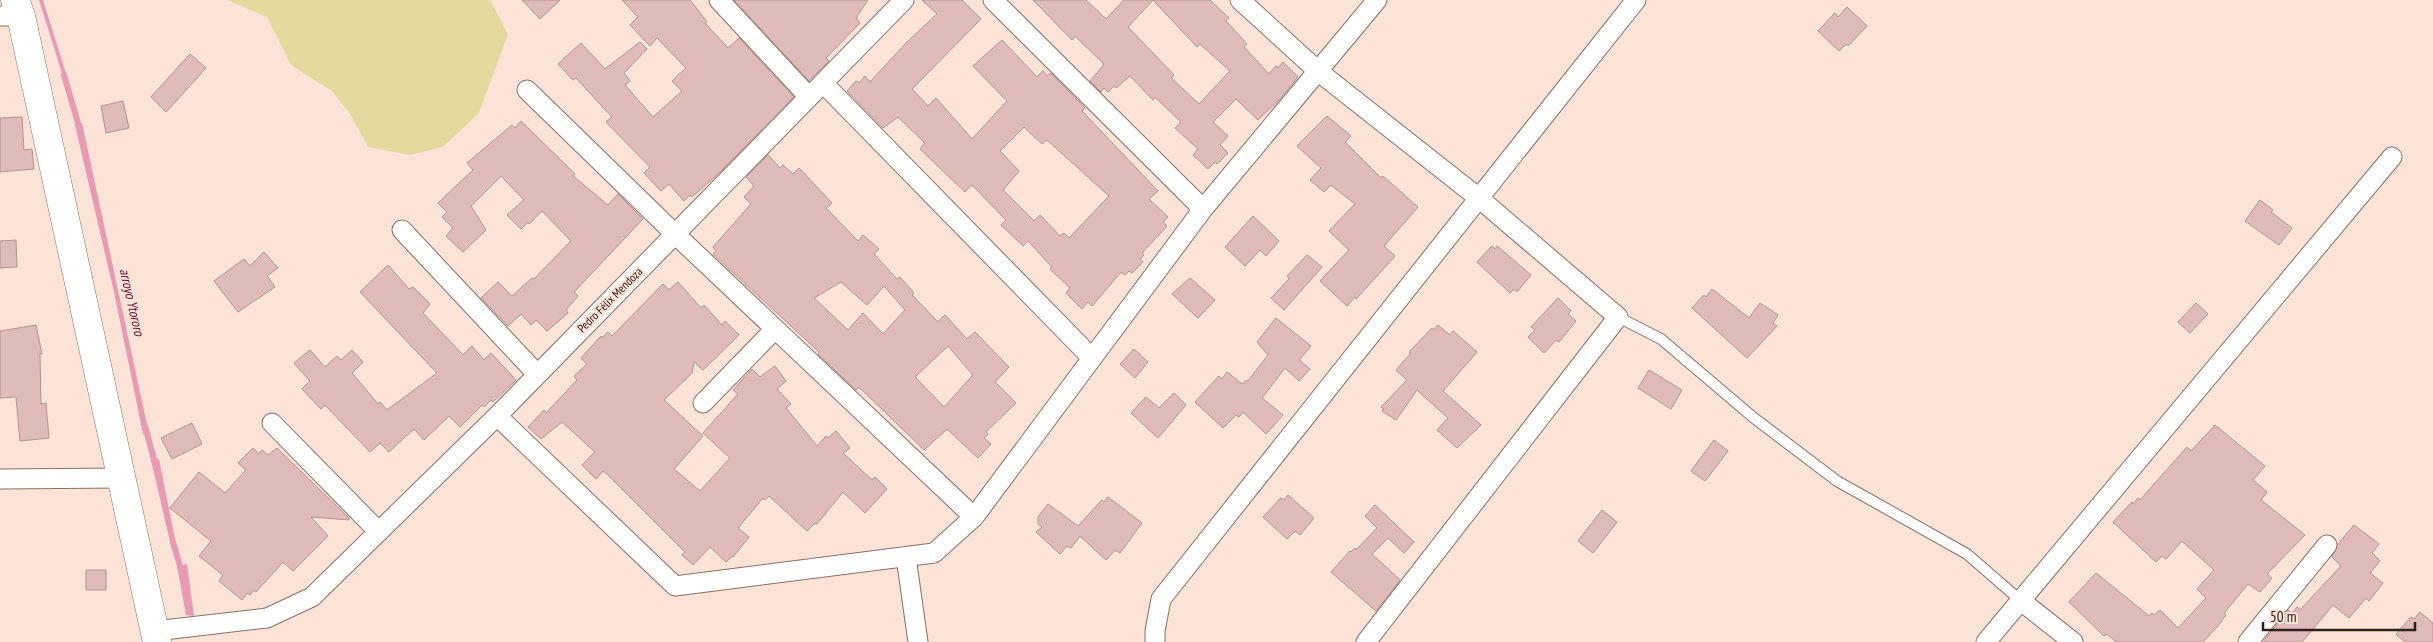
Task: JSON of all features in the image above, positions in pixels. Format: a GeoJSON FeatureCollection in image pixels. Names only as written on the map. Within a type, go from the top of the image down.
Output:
{"type":"FeatureCollection","features":[{"type":"Feature","properties":{"kind":"main road"},"geometry":{"type":"LineString","coordinates":[[12,11],[122,478],[156,637]]}},
{"type":"Feature","properties":{"kind":"street"},"geometry":{"type":"LineString","coordinates":[[719,0],[809,97]]}},
{"type":"Feature","properties":{"kind":"street","name":"Pedro Félix Mendoza"},"geometry":{"type":"LineString","coordinates":[[156,637],[267,618],[312,597],[497,416],[904,0]]}},
{"type":"Feature","properties":{"kind":"street"},"geometry":{"type":"LineString","coordinates":[[993,0],[1203,209]]}},
{"type":"Feature","properties":{"kind":"street"},"geometry":{"type":"LineString","coordinates":[[1240,0],[1318,72],[1480,199],[1618,317],[1366,642]]}},
{"type":"Feature","properties":{"kind":"street"},"geometry":{"type":"LineString","coordinates":[[497,416],[675,586],[934,553],[974,517],[1203,209],[1377,0]]}},
{"type":"Feature","properties":{"kind":"street"},"geometry":{"type":"LineString","coordinates":[[1155,642],[1155,631],[1161,599],[1636,0]]}},
{"type":"Feature","properties":{"kind":"street"},"geometry":{"type":"LineString","coordinates":[[823,83],[1092,358]]}},
{"type":"Feature","properties":{"kind":"street"},"geometry":{"type":"LineString","coordinates":[[527,90],[675,234],[974,517]]}},
{"type":"Feature","properties":{"kind":"street"},"geometry":{"type":"LineString","coordinates":[[1986,642],[2392,157]]}},
{"type":"Feature","properties":{"kind":"street"},"geometry":{"type":"LineString","coordinates":[[402,230],[538,374]]}},
{"type":"Feature","properties":{"kind":"street"},"geometry":{"type":"LineString","coordinates":[[703,403],[775,329]]}},
{"type":"Feature","properties":{"kind":"street"},"geometry":{"type":"LineString","coordinates":[[272,423],[379,532]]}},
{"type":"Feature","properties":{"kind":"street"},"geometry":{"type":"LineString","coordinates":[[0,479],[122,478]]}},
{"type":"Feature","properties":{"kind":"street"},"geometry":{"type":"LineString","coordinates":[[2248,642],[2327,545]]}},
{"type":"Feature","properties":{"kind":"street"},"geometry":{"type":"LineString","coordinates":[[906,557],[918,642]]}},
{"type":"Feature","properties":{"kind":"street"},"geometry":{"type":"LineString","coordinates":[[2020,600],[2073,642]]}},
{"type":"Feature","properties":{"kind":"lane"},"geometry":{"type":"LineString","coordinates":[[1618,317],[1661,339],[1754,418],[1837,481],[1967,554],[2020,600]]}},
{"type":"Feature","properties":{"kind":"shaded area"},"geometry":{"type":"Polygon","coordinates":[[[39,0],[43,0],[69,83],[65,83],[39,0]]]}},
{"type":"Feature","properties":{"kind":"shaded area"},"geometry":{"type":"Polygon","coordinates":[[[227,0],[490,0],[508,34],[479,113],[443,147],[410,155],[368,147],[350,114],[332,91],[291,65],[267,17],[227,0]]]}},
{"type":"Feature","properties":{"kind":"shaded area"},"geometry":{"type":"Polygon","coordinates":[[[82,123],[149,434],[143,434],[114,292],[75,125],[82,123]]]}},
{"type":"Feature","properties":{"kind":"shaded area"},"geometry":{"type":"Polygon","coordinates":[[[159,459],[177,549],[172,550],[151,460],[159,459]]]}},
{"type":"Feature","properties":{"kind":"shaded area"},"geometry":{"type":"Polygon","coordinates":[[[187,564],[194,616],[186,615],[177,566],[187,564]]]}},
{"type":"Feature","properties":{"kind":"building"},"geometry":{"type":"Polygon","coordinates":[[[522,0],[560,0],[540,19],[522,0]]]}},
{"type":"Feature","properties":{"kind":"building"},"geometry":{"type":"Polygon","coordinates":[[[622,0],[690,0],[707,22],[705,23],[728,48],[739,38],[794,97],[719,173],[692,197],[690,195],[684,201],[669,184],[661,191],[644,173],[650,167],[606,122],[612,117],[576,78],[573,80],[558,64],[581,43],[605,69],[640,42],[647,49],[624,73],[630,81],[625,85],[653,117],[682,91],[672,81],[686,68],[657,38],[650,46],[630,25],[638,17],[622,0]]]}},
{"type":"Feature","properties":{"kind":"building"},"geometry":{"type":"Polygon","coordinates":[[[734,0],[868,0],[856,18],[860,23],[826,58],[829,61],[809,81],[734,0]]]}},
{"type":"Feature","properties":{"kind":"building"},"geometry":{"type":"Polygon","coordinates":[[[922,0],[962,0],[981,19],[912,89],[928,106],[936,98],[972,139],[1007,101],[973,66],[1002,40],[1037,77],[1043,71],[1047,76],[1051,73],[1085,108],[1082,111],[1158,191],[1149,199],[1168,217],[1163,222],[1167,226],[1142,253],[1144,255],[1140,259],[1143,262],[1132,273],[1129,271],[1125,275],[1121,272],[1092,306],[1088,302],[1082,309],[1066,293],[1070,288],[1050,269],[1052,267],[1028,241],[1023,246],[1001,225],[1006,220],[974,187],[971,185],[965,192],[944,172],[920,149],[925,143],[898,117],[883,128],[847,91],[856,81],[859,83],[865,76],[870,82],[906,43],[937,14],[922,0]],[[1024,127],[1000,151],[1019,171],[1003,190],[1034,221],[1040,215],[1060,236],[1064,233],[1069,238],[1109,196],[1047,140],[1042,144],[1024,127]]]}},
{"type":"Feature","properties":{"kind":"building"},"geometry":{"type":"Polygon","coordinates":[[[1033,0],[1086,0],[1106,19],[1124,0],[1153,0],[1210,0],[1229,18],[1226,21],[1247,44],[1244,47],[1269,74],[1276,66],[1278,68],[1283,62],[1298,77],[1278,101],[1258,120],[1236,99],[1213,122],[1228,136],[1220,145],[1228,153],[1217,164],[1215,162],[1208,169],[1193,155],[1198,149],[1175,128],[1181,122],[1155,97],[1153,100],[1130,76],[1116,88],[1114,86],[1108,92],[1104,88],[1101,92],[1090,81],[1103,66],[1103,63],[1075,36],[1072,40],[1033,0]],[[1153,0],[1128,27],[1174,75],[1171,78],[1199,104],[1230,71],[1200,44],[1197,47],[1153,0]]]}},
{"type":"Feature","properties":{"kind":"building"},"geometry":{"type":"Polygon","coordinates":[[[1847,7],[1867,26],[1848,46],[1846,44],[1839,51],[1818,31],[1835,13],[1838,17],[1847,7]]]}},
{"type":"Feature","properties":{"kind":"building"},"geometry":{"type":"Polygon","coordinates":[[[190,54],[206,68],[166,112],[151,97],[190,54]]]}},
{"type":"Feature","properties":{"kind":"building"},"geometry":{"type":"Polygon","coordinates":[[[123,101],[129,128],[106,133],[101,106],[123,101]]]}},
{"type":"Feature","properties":{"kind":"building"},"geometry":{"type":"Polygon","coordinates":[[[1327,116],[1351,136],[1345,142],[1381,178],[1383,176],[1418,207],[1384,246],[1395,256],[1356,299],[1355,297],[1347,306],[1320,281],[1349,250],[1329,231],[1355,204],[1331,185],[1324,192],[1310,180],[1321,168],[1297,146],[1327,116]]]}},
{"type":"Feature","properties":{"kind":"building"},"geometry":{"type":"Polygon","coordinates":[[[22,117],[24,150],[32,149],[34,169],[0,172],[0,118],[22,117]]]}},
{"type":"Feature","properties":{"kind":"building"},"geometry":{"type":"Polygon","coordinates":[[[521,121],[575,174],[573,176],[608,205],[618,194],[643,219],[574,292],[578,296],[566,310],[568,313],[547,331],[536,320],[531,325],[521,314],[508,326],[481,298],[498,282],[512,296],[532,278],[534,279],[571,241],[542,211],[521,229],[507,215],[524,200],[501,176],[471,206],[486,230],[463,252],[446,236],[453,228],[442,217],[447,212],[438,203],[473,170],[467,163],[512,125],[515,128],[521,121]]]}},
{"type":"Feature","properties":{"kind":"building"},"geometry":{"type":"Polygon","coordinates":[[[768,155],[780,168],[783,165],[793,174],[799,168],[832,203],[826,208],[858,241],[863,235],[879,249],[874,254],[897,279],[900,277],[914,293],[912,295],[938,322],[945,315],[967,339],[975,332],[1009,367],[995,382],[1016,403],[986,432],[988,434],[984,438],[991,444],[978,458],[947,429],[924,450],[859,387],[856,390],[818,354],[819,352],[713,254],[716,251],[713,247],[751,204],[744,197],[754,186],[746,177],[768,155]],[[841,282],[814,298],[848,330],[863,313],[883,334],[905,310],[884,286],[867,305],[841,282]],[[948,346],[915,377],[944,407],[973,375],[948,346]]]}},
{"type":"Feature","properties":{"kind":"building"},"geometry":{"type":"Polygon","coordinates":[[[2260,200],[2273,210],[2271,212],[2292,228],[2279,245],[2245,221],[2260,200]]]}},
{"type":"Feature","properties":{"kind":"building"},"geometry":{"type":"Polygon","coordinates":[[[1253,216],[1279,241],[1266,256],[1260,250],[1245,266],[1225,247],[1253,216]]]}},
{"type":"Feature","properties":{"kind":"building"},"geometry":{"type":"Polygon","coordinates":[[[16,240],[17,267],[0,268],[0,241],[16,240]]]}},
{"type":"Feature","properties":{"kind":"building"},"geometry":{"type":"Polygon","coordinates":[[[1492,246],[1495,249],[1497,246],[1531,275],[1517,292],[1514,289],[1510,293],[1477,262],[1492,246]]]}},
{"type":"Feature","properties":{"kind":"building"},"geometry":{"type":"Polygon","coordinates":[[[264,252],[278,268],[267,276],[275,287],[238,312],[214,281],[244,259],[250,266],[264,252]]]}},
{"type":"Feature","properties":{"kind":"building"},"geometry":{"type":"Polygon","coordinates":[[[1307,255],[1322,267],[1284,310],[1271,298],[1290,278],[1287,276],[1307,255]]]}},
{"type":"Feature","properties":{"kind":"building"},"geometry":{"type":"Polygon","coordinates":[[[388,265],[409,289],[413,287],[430,304],[423,313],[463,355],[472,346],[484,360],[491,353],[516,380],[493,402],[491,400],[484,407],[482,405],[460,427],[449,416],[424,440],[414,429],[389,452],[380,443],[370,452],[325,405],[321,409],[302,389],[310,381],[294,363],[310,350],[325,367],[337,356],[341,360],[352,350],[363,362],[352,373],[378,404],[380,402],[387,410],[437,373],[360,292],[388,265]]]}},
{"type":"Feature","properties":{"kind":"building"},"geometry":{"type":"Polygon","coordinates":[[[1190,278],[1215,300],[1198,318],[1172,294],[1190,278]]]}},
{"type":"Feature","properties":{"kind":"building"},"geometry":{"type":"Polygon","coordinates":[[[678,282],[701,308],[704,305],[722,325],[725,321],[739,335],[703,370],[694,362],[692,373],[664,400],[703,436],[674,469],[700,491],[730,458],[703,433],[738,394],[733,390],[752,369],[760,377],[775,366],[786,381],[777,389],[791,404],[786,408],[817,446],[826,436],[828,438],[836,431],[850,448],[843,453],[872,480],[875,477],[887,489],[865,513],[843,492],[817,524],[815,523],[807,531],[769,496],[765,500],[763,498],[738,528],[749,537],[733,557],[726,562],[710,547],[693,565],[682,555],[685,552],[606,473],[603,471],[596,479],[582,465],[595,452],[562,422],[541,439],[528,427],[544,410],[546,413],[577,380],[574,376],[587,364],[581,358],[601,336],[602,338],[608,332],[612,336],[663,284],[669,290],[678,282]]]}},
{"type":"Feature","properties":{"kind":"building"},"geometry":{"type":"Polygon","coordinates":[[[1712,289],[1749,318],[1760,303],[1778,315],[1773,323],[1777,326],[1747,358],[1692,308],[1704,295],[1706,297],[1712,289]]]}},
{"type":"Feature","properties":{"kind":"building"},"geometry":{"type":"Polygon","coordinates":[[[1558,298],[1571,311],[1568,314],[1576,321],[1559,342],[1556,340],[1544,353],[1528,337],[1535,330],[1531,327],[1558,298]]]}},
{"type":"Feature","properties":{"kind":"building"},"geometry":{"type":"Polygon","coordinates":[[[2196,303],[2208,314],[2190,333],[2178,322],[2196,303]]]}},
{"type":"Feature","properties":{"kind":"building"},"geometry":{"type":"Polygon","coordinates":[[[1276,318],[1311,346],[1299,360],[1310,369],[1299,381],[1285,368],[1262,398],[1283,415],[1266,434],[1243,412],[1239,417],[1236,415],[1223,428],[1195,402],[1219,376],[1222,379],[1227,372],[1242,384],[1248,381],[1268,355],[1257,342],[1276,318]]]}},
{"type":"Feature","properties":{"kind":"building"},"geometry":{"type":"Polygon","coordinates":[[[36,325],[42,354],[40,354],[41,404],[46,403],[49,438],[20,441],[16,397],[0,398],[0,331],[36,325]]]}},
{"type":"Feature","properties":{"kind":"building"},"geometry":{"type":"Polygon","coordinates":[[[1438,325],[1450,335],[1453,331],[1477,352],[1443,391],[1481,425],[1457,448],[1437,430],[1448,418],[1417,390],[1396,420],[1382,411],[1384,409],[1381,407],[1407,380],[1396,370],[1411,353],[1409,352],[1432,328],[1434,330],[1438,325]]]}},
{"type":"Feature","properties":{"kind":"building"},"geometry":{"type":"Polygon","coordinates":[[[1134,349],[1148,362],[1135,378],[1120,364],[1134,349]]]}},
{"type":"Feature","properties":{"kind":"building"},"geometry":{"type":"Polygon","coordinates":[[[1649,370],[1682,390],[1671,409],[1638,388],[1649,370]]]}},
{"type":"Feature","properties":{"kind":"building"},"geometry":{"type":"Polygon","coordinates":[[[1174,393],[1186,405],[1158,438],[1131,413],[1146,397],[1159,408],[1174,393]]]}},
{"type":"Feature","properties":{"kind":"building"},"geometry":{"type":"Polygon","coordinates":[[[192,423],[202,444],[172,459],[161,438],[192,423]]]}},
{"type":"Feature","properties":{"kind":"building"},"geometry":{"type":"Polygon","coordinates":[[[2215,425],[2265,466],[2253,480],[2267,492],[2261,500],[2305,535],[2267,574],[2272,578],[2260,592],[2248,584],[2224,613],[2226,615],[2217,627],[2203,642],[2116,642],[2107,634],[2104,636],[2069,602],[2096,573],[2149,616],[2152,613],[2154,615],[2160,610],[2178,628],[2206,598],[2197,589],[2214,570],[2182,541],[2166,559],[2162,556],[2156,562],[2113,522],[2132,502],[2133,504],[2138,498],[2140,500],[2187,447],[2191,451],[2215,425]]]}},
{"type":"Feature","properties":{"kind":"building"},"geometry":{"type":"Polygon","coordinates":[[[1714,440],[1728,451],[1705,481],[1691,471],[1714,440]]]}},
{"type":"Feature","properties":{"kind":"building"},"geometry":{"type":"Polygon","coordinates":[[[253,448],[259,454],[262,450],[268,455],[277,448],[349,520],[311,517],[328,536],[293,571],[283,562],[256,592],[254,590],[250,595],[247,593],[242,600],[219,581],[223,575],[199,556],[211,541],[170,508],[199,472],[225,493],[246,470],[238,463],[253,448]]]}},
{"type":"Feature","properties":{"kind":"building"},"geometry":{"type":"Polygon","coordinates":[[[1288,495],[1314,518],[1300,535],[1295,531],[1287,539],[1263,517],[1281,498],[1284,500],[1288,495]]]}},
{"type":"Feature","properties":{"kind":"building"},"geometry":{"type":"Polygon","coordinates":[[[1108,497],[1142,523],[1120,553],[1115,550],[1106,560],[1080,536],[1071,548],[1067,546],[1060,554],[1036,532],[1042,527],[1038,524],[1038,517],[1048,504],[1078,526],[1102,500],[1104,502],[1108,497]]]}},
{"type":"Feature","properties":{"kind":"building"},"geometry":{"type":"Polygon","coordinates":[[[1375,505],[1414,542],[1404,553],[1388,538],[1372,554],[1400,580],[1376,611],[1331,572],[1350,551],[1355,548],[1356,550],[1377,528],[1365,516],[1375,505]]]}},
{"type":"Feature","properties":{"kind":"building"},"geometry":{"type":"Polygon","coordinates":[[[1602,510],[1617,522],[1593,553],[1578,541],[1602,510]]]}},
{"type":"Feature","properties":{"kind":"building"},"geometry":{"type":"Polygon","coordinates":[[[2354,525],[2379,544],[2372,553],[2380,561],[2370,573],[2383,583],[2369,601],[2366,598],[2349,618],[2333,605],[2302,642],[2263,642],[2288,610],[2292,613],[2297,607],[2300,610],[2341,566],[2332,557],[2338,544],[2354,525]]]}},
{"type":"Feature","properties":{"kind":"building"},"geometry":{"type":"Polygon","coordinates":[[[86,570],[106,570],[106,590],[86,590],[86,570]]]}},
{"type":"Feature","properties":{"kind":"building"},"geometry":{"type":"Polygon","coordinates":[[[2420,612],[2433,623],[2433,642],[2405,642],[2396,634],[2411,617],[2414,619],[2420,612]]]}},
{"type":"Feature","properties":{"kind":"waterway","name":"arroyo Ytororo"},"geometry":{"type":"LineString","coordinates":[[64,75],[80,130]]}},
{"type":"Feature","properties":{"kind":"waterway","name":"arroyo Ytororo"},"geometry":{"type":"LineString","coordinates":[[145,426],[156,467]]}},
{"type":"Feature","properties":{"kind":"waterway","name":"arroyo Ytororo"},"geometry":{"type":"LineString","coordinates":[[173,542],[182,573]]}}]}
